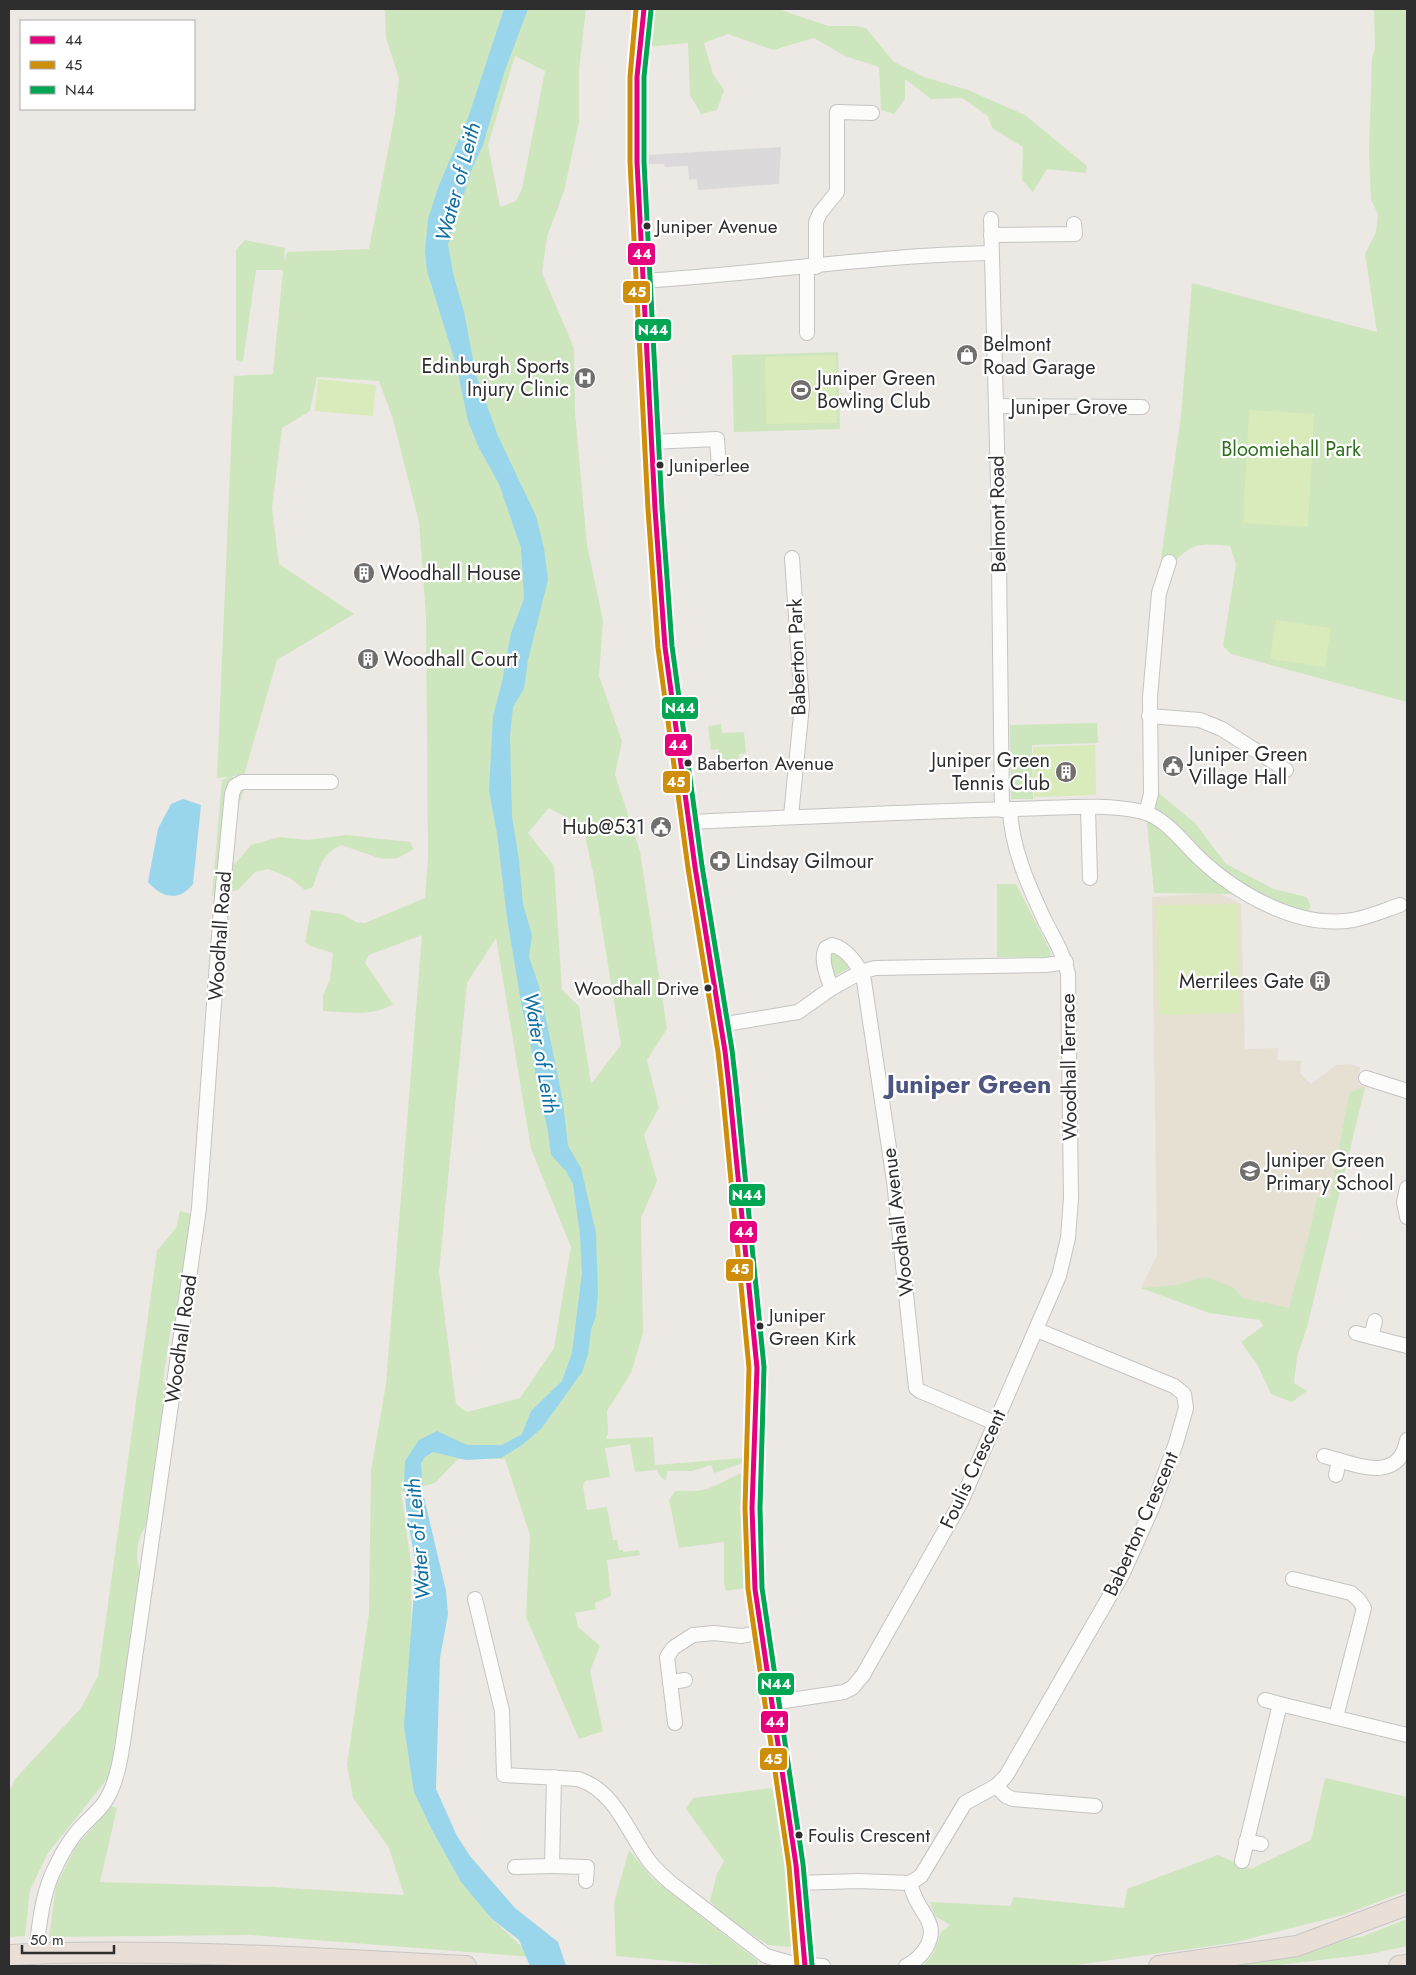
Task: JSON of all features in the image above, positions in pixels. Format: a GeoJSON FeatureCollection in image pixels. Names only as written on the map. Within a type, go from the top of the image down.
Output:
{"type":"FeatureCollection","features":[{"type":"Feature","properties":{"kind":"highway"},"geometry":{"type":"LineString","coordinates":[[1159,1966],[1297,1946],[1407,1905]]}},
{"type":"Feature","properties":{"kind":"highway"},"geometry":{"type":"LineString","coordinates":[[10,1955],[52,1952],[124,1951],[466,1966]]}},
{"type":"Feature","properties":{"kind":"highway"},"geometry":{"type":"LineString","coordinates":[[1400,1966],[1407,1965]]}},
{"type":"Feature","properties":{"kind":"main road"},"geometry":{"type":"LineString","coordinates":[[644,9],[636,102],[642,281],[665,647],[694,860],[728,1078],[757,1368],[752,1540],[761,1632],[798,1882],[805,1966]]}},
{"type":"Feature","properties":{"kind":"street"},"geometry":{"type":"LineString","coordinates":[[807,333],[816,222],[820,213],[837,192],[837,112],[872,113]]}},
{"type":"Feature","properties":{"kind":"street","name":"Belmont Road"},"geometry":{"type":"LineString","coordinates":[[991,219],[1006,810]]}},
{"type":"Feature","properties":{"kind":"street"},"geometry":{"type":"LineString","coordinates":[[991,235],[1075,234],[1074,224]]}},
{"type":"Feature","properties":{"kind":"street"},"geometry":{"type":"LineString","coordinates":[[642,281],[812,267],[882,258],[991,253]]}},
{"type":"Feature","properties":{"kind":"street","name":"Juniper Grove"},"geometry":{"type":"LineString","coordinates":[[996,406],[1142,407]]}},
{"type":"Feature","properties":{"kind":"street"},"geometry":{"type":"LineString","coordinates":[[651,442],[717,439],[719,468]]}},
{"type":"Feature","properties":{"kind":"street","name":"Baberton Park"},"geometry":{"type":"LineString","coordinates":[[792,558],[802,705],[792,816]]}},
{"type":"Feature","properties":{"kind":"street"},"geometry":{"type":"LineString","coordinates":[[1146,813],[1151,794],[1149,716],[1159,593],[1169,562]]}},
{"type":"Feature","properties":{"kind":"street"},"geometry":{"type":"LineString","coordinates":[[1149,716],[1200,720],[1222,729],[1286,770]]}},
{"type":"Feature","properties":{"kind":"street","name":"Woodhall Road"},"geometry":{"type":"LineString","coordinates":[[34,1966],[45,1894],[50,1878],[55,1866],[76,1833],[105,1802],[109,1794],[116,1776],[127,1714],[199,1208],[221,908],[232,794],[235,786],[242,782],[331,782]]}},
{"type":"Feature","properties":{"kind":"street"},"geometry":{"type":"LineString","coordinates":[[1088,808],[1090,878]]}},
{"type":"Feature","properties":{"kind":"street"},"geometry":{"type":"LineString","coordinates":[[690,822],[792,816],[1006,810],[1088,808],[1133,810],[1155,817],[1198,857],[1238,890],[1306,919],[1353,920],[1400,905]]}},
{"type":"Feature","properties":{"kind":"street","name":"Woodhall Terrace"},"geometry":{"type":"LineString","coordinates":[[1006,810],[1029,886],[1066,962],[1068,974],[1070,1218],[1068,1238],[1059,1276],[1037,1330]]}},
{"type":"Feature","properties":{"kind":"street"},"geometry":{"type":"LineString","coordinates":[[832,988],[828,980],[823,955],[829,946],[839,948],[858,966],[861,972]]}},
{"type":"Feature","properties":{"kind":"street"},"geometry":{"type":"LineString","coordinates":[[720,1025],[798,1012],[832,988],[861,972],[875,968],[1046,965],[1066,962]]}},
{"type":"Feature","properties":{"kind":"street","name":"Woodhall Avenue"},"geometry":{"type":"LineString","coordinates":[[861,972],[894,1181],[914,1383],[920,1391],[995,1423]]}},
{"type":"Feature","properties":{"kind":"street"},"geometry":{"type":"LineString","coordinates":[[1366,1078],[1407,1091]]}},
{"type":"Feature","properties":{"kind":"street"},"geometry":{"type":"LineString","coordinates":[[1407,1188],[1404,1202],[1407,1217]]}},
{"type":"Feature","properties":{"kind":"street"},"geometry":{"type":"LineString","coordinates":[[1371,1337],[1376,1321]]}},
{"type":"Feature","properties":{"kind":"street","name":"Foulis Crescent"},"geometry":{"type":"LineString","coordinates":[[771,1703],[844,1692],[857,1683],[950,1523],[1037,1330]]}},
{"type":"Feature","properties":{"kind":"street","name":"Baberton Crescent"},"geometry":{"type":"LineString","coordinates":[[910,1882],[921,1876],[926,1870],[965,1803],[996,1786],[1006,1776],[1123,1573],[1164,1478],[1186,1408],[1184,1394],[1174,1386],[1037,1330]]}},
{"type":"Feature","properties":{"kind":"street"},"geometry":{"type":"LineString","coordinates":[[1356,1333],[1407,1346]]}},
{"type":"Feature","properties":{"kind":"street"},"geometry":{"type":"LineString","coordinates":[[1324,1456],[1378,1469],[1388,1468],[1398,1462],[1405,1452],[1407,1440]]}},
{"type":"Feature","properties":{"kind":"street"},"geometry":{"type":"LineString","coordinates":[[1336,1475],[1339,1460]]}},
{"type":"Feature","properties":{"kind":"street"},"geometry":{"type":"LineString","coordinates":[[1293,1579],[1351,1593],[1364,1608],[1336,1717]]}},
{"type":"Feature","properties":{"kind":"street"},"geometry":{"type":"LineString","coordinates":[[475,1599],[502,1711],[504,1775],[554,1777],[578,1779],[588,1782],[597,1788],[618,1812],[648,1860],[658,1872],[766,1956],[794,1964],[823,1966]]}},
{"type":"Feature","properties":{"kind":"street"},"geometry":{"type":"LineString","coordinates":[[674,1723],[667,1657],[673,1648],[685,1638],[693,1635],[714,1633],[742,1636],[761,1632]]}},
{"type":"Feature","properties":{"kind":"street"},"geometry":{"type":"LineString","coordinates":[[670,1682],[686,1680]]}},
{"type":"Feature","properties":{"kind":"street"},"geometry":{"type":"LineString","coordinates":[[1265,1700],[1407,1735]]}},
{"type":"Feature","properties":{"kind":"street"},"geometry":{"type":"LineString","coordinates":[[1242,1861],[1280,1704]]}},
{"type":"Feature","properties":{"kind":"street"},"geometry":{"type":"LineString","coordinates":[[552,1866],[554,1777]]}},
{"type":"Feature","properties":{"kind":"street"},"geometry":{"type":"LineString","coordinates":[[996,1786],[1006,1796],[1013,1799],[1095,1806]]}},
{"type":"Feature","properties":{"kind":"street"},"geometry":{"type":"LineString","coordinates":[[1246,1841],[1261,1844]]}},
{"type":"Feature","properties":{"kind":"street"},"geometry":{"type":"LineString","coordinates":[[515,1867],[587,1867],[586,1881]]}},
{"type":"Feature","properties":{"kind":"street"},"geometry":{"type":"LineString","coordinates":[[798,1882],[910,1882],[915,1898],[927,1916],[930,1924],[930,1935],[924,1951],[918,1959],[906,1966]]}},
{"type":"Feature","properties":{"kind":"shaded area"},"geometry":{"type":"Polygon","coordinates":[[[781,147],[779,184],[698,190],[697,179],[689,180],[688,166],[665,167],[664,164],[648,164],[647,155],[781,147]]]}},
{"type":"Feature","properties":{"kind":"shaded area","name":"Juniper Green Primary School"},"geometry":{"type":"Polygon","coordinates":[[[1219,893],[1241,904],[1245,1049],[1278,1048],[1277,1060],[1301,1061],[1300,1073],[1311,1084],[1336,1065],[1351,1064],[1360,1067],[1358,1084],[1365,1087],[1307,1327],[1141,1288],[1157,1255],[1152,897],[1219,893]]]}},
{"type":"Feature","properties":{"kind":"green space"},"geometry":{"type":"Polygon","coordinates":[[[385,9],[586,9],[579,70],[579,122],[564,191],[547,237],[542,273],[574,348],[575,412],[587,545],[603,620],[599,676],[622,741],[615,775],[640,851],[667,1029],[647,1060],[659,1108],[644,1135],[657,1181],[641,1218],[643,1333],[631,1373],[607,1411],[608,1434],[606,1439],[653,1437],[655,1465],[743,1458],[743,1463],[714,1473],[711,1465],[692,1471],[667,1471],[666,1481],[657,1470],[635,1472],[630,1444],[605,1448],[610,1477],[585,1481],[583,1486],[587,1510],[607,1507],[613,1540],[617,1540],[619,1550],[623,1550],[623,1552],[639,1550],[640,1555],[607,1560],[611,1596],[595,1603],[596,1609],[575,1613],[578,1627],[600,1646],[590,1671],[603,1731],[579,1739],[526,1617],[530,1535],[505,1459],[458,1459],[435,1483],[401,1492],[411,1564],[412,1685],[446,1853],[489,1916],[533,1957],[251,1935],[49,1937],[56,1886],[76,1846],[112,1806],[117,1808],[100,1882],[272,1887],[404,1895],[389,1848],[353,1798],[347,1765],[369,1613],[371,1471],[386,1384],[422,935],[369,955],[365,963],[393,1004],[377,1011],[368,1012],[323,1011],[323,996],[330,979],[333,953],[310,946],[305,942],[311,910],[342,914],[356,922],[365,923],[425,898],[428,858],[426,616],[419,522],[393,419],[379,381],[317,377],[310,411],[282,428],[272,508],[279,564],[354,614],[277,660],[244,775],[232,776],[244,791],[230,826],[234,865],[251,845],[279,837],[308,840],[346,835],[410,842],[414,849],[398,858],[382,859],[341,845],[325,857],[313,887],[305,890],[290,878],[268,869],[255,872],[238,890],[212,896],[222,780],[230,777],[217,778],[234,376],[273,374],[283,270],[256,270],[243,362],[236,360],[236,250],[245,240],[285,248],[284,261],[287,252],[369,249],[395,114],[399,78],[386,38],[385,9]],[[515,56],[488,145],[500,207],[516,201],[522,189],[545,71],[515,56]],[[549,808],[528,833],[554,866],[562,990],[579,1006],[591,1084],[621,1045],[593,872],[583,827],[549,808]],[[496,938],[467,983],[439,1272],[456,1404],[467,1412],[520,1398],[554,1348],[571,1247],[531,1149],[496,938]]]}},
{"type":"Feature","properties":{"kind":"green space"},"geometry":{"type":"Polygon","coordinates":[[[654,9],[778,9],[828,26],[866,28],[894,62],[924,77],[968,90],[1025,115],[1087,166],[1086,173],[1047,169],[1033,192],[1022,180],[1023,147],[992,128],[988,116],[962,98],[931,99],[905,79],[905,99],[894,114],[881,110],[879,67],[845,56],[814,38],[773,50],[728,34],[704,43],[713,74],[724,90],[717,110],[701,114],[690,95],[688,43],[647,47],[654,9]]]}},
{"type":"Feature","properties":{"kind":"green space","name":"Bloomiehall Park"},"geometry":{"type":"Polygon","coordinates":[[[1374,9],[1407,9],[1407,702],[1231,654],[1223,646],[1236,564],[1230,546],[1205,545],[1193,547],[1174,563],[1161,559],[1181,415],[1192,283],[1377,332],[1365,254],[1376,232],[1378,214],[1371,200],[1369,150],[1372,58],[1375,48],[1374,9]]]}},
{"type":"Feature","properties":{"kind":"green space"},"geometry":{"type":"Polygon","coordinates":[[[838,352],[840,429],[734,432],[732,355],[838,352]]]}},
{"type":"Feature","properties":{"kind":"green space","name":"Juniper Green Bowling Club"},"geometry":{"type":"Polygon","coordinates":[[[836,355],[837,423],[766,424],[765,357],[836,355]]]}},
{"type":"Feature","properties":{"kind":"green space"},"geometry":{"type":"Polygon","coordinates":[[[318,379],[376,385],[373,416],[315,411],[318,379]]]}},
{"type":"Feature","properties":{"kind":"green space"},"geometry":{"type":"Polygon","coordinates":[[[1249,410],[1314,414],[1308,527],[1243,523],[1249,410]]]}},
{"type":"Feature","properties":{"kind":"green space"},"geometry":{"type":"Polygon","coordinates":[[[1276,620],[1331,628],[1325,667],[1270,659],[1276,620]]]}},
{"type":"Feature","properties":{"kind":"green space"},"geometry":{"type":"Polygon","coordinates":[[[1097,723],[1098,743],[1032,745],[1033,799],[1011,799],[1010,725],[1097,723]]]}},
{"type":"Feature","properties":{"kind":"green space"},"geometry":{"type":"Polygon","coordinates":[[[721,724],[722,733],[744,732],[746,753],[739,754],[740,765],[720,766],[718,749],[711,750],[708,726],[721,724]]]}},
{"type":"Feature","properties":{"kind":"green space","name":"Juniper Green Tennis Club"},"geometry":{"type":"Polygon","coordinates":[[[1095,745],[1096,795],[1034,797],[1033,747],[1095,745]]]}},
{"type":"Feature","properties":{"kind":"green space"},"geometry":{"type":"Polygon","coordinates":[[[1159,793],[1195,823],[1226,864],[1274,889],[1306,897],[1311,906],[1303,920],[1230,894],[1154,893],[1147,823],[1159,793]]]}},
{"type":"Feature","properties":{"kind":"green space"},"geometry":{"type":"Polygon","coordinates":[[[997,884],[1016,884],[1051,952],[1050,957],[997,957],[997,884]]]}},
{"type":"Feature","properties":{"kind":"green space"},"geometry":{"type":"Polygon","coordinates":[[[1237,904],[1239,1013],[1159,1015],[1156,905],[1237,904]]]}},
{"type":"Feature","properties":{"kind":"green space"},"geometry":{"type":"Polygon","coordinates":[[[834,951],[852,967],[831,978],[830,952],[834,951]]]}},
{"type":"Feature","properties":{"kind":"green space"},"geometry":{"type":"Polygon","coordinates":[[[1365,1087],[1307,1327],[1297,1357],[1294,1383],[1307,1391],[1292,1402],[1271,1394],[1258,1366],[1241,1342],[1263,1326],[1260,1320],[1209,1313],[1141,1288],[1176,1285],[1205,1277],[1233,1287],[1243,1298],[1289,1308],[1317,1197],[1330,1198],[1349,1093],[1365,1087]]]}},
{"type":"Feature","properties":{"kind":"green space"},"geometry":{"type":"Polygon","coordinates":[[[180,1211],[190,1214],[178,1322],[171,1327],[163,1381],[167,1388],[148,1523],[139,1539],[138,1545],[137,1558],[140,1570],[122,1717],[111,1774],[48,1853],[30,1890],[25,1936],[9,1937],[9,1792],[16,1778],[81,1708],[98,1676],[157,1251],[176,1228],[180,1211]]]}},
{"type":"Feature","properties":{"kind":"green space"},"geometry":{"type":"Polygon","coordinates":[[[742,1473],[753,1474],[751,1587],[726,1591],[724,1583],[724,1542],[679,1548],[669,1500],[675,1491],[708,1489],[742,1473]]]}},
{"type":"Feature","properties":{"kind":"green space"},"geometry":{"type":"Polygon","coordinates":[[[1325,1778],[1407,1797],[1407,1891],[1343,1915],[1232,1943],[1069,1966],[923,1966],[934,1953],[941,1932],[950,1925],[935,1916],[930,1902],[1010,1906],[1014,1897],[1124,1908],[1127,1889],[1218,1855],[1251,1869],[1311,1840],[1325,1778]]]}},
{"type":"Feature","properties":{"kind":"green space"},"geometry":{"type":"Polygon","coordinates":[[[772,1788],[790,1885],[791,1947],[768,1945],[723,1915],[710,1901],[717,1874],[724,1861],[686,1809],[693,1798],[772,1788]]]}},
{"type":"Feature","properties":{"kind":"green space"},"geometry":{"type":"Polygon","coordinates":[[[629,1850],[652,1878],[758,1961],[758,1966],[725,1966],[616,1956],[614,1903],[629,1850]]]}},
{"type":"Feature","properties":{"kind":"green space"},"geometry":{"type":"Polygon","coordinates":[[[1407,1919],[1407,1946],[1370,1954],[1270,1966],[1217,1966],[1364,1936],[1407,1919]]]}},
{"type":"Feature","properties":{"kind":"water","name":"Water of Leith"},"geometry":{"type":"Polygon","coordinates":[[[504,9],[528,9],[504,73],[483,145],[472,169],[448,244],[476,375],[498,436],[536,516],[544,548],[548,580],[528,660],[524,689],[513,707],[510,736],[512,816],[523,904],[532,935],[529,957],[539,986],[554,1057],[563,1102],[568,1146],[581,1168],[596,1233],[598,1291],[596,1316],[591,1330],[588,1355],[582,1372],[542,1428],[522,1445],[501,1458],[466,1460],[433,1452],[425,1457],[421,1463],[423,1493],[446,1591],[448,1614],[440,1658],[436,1789],[457,1836],[470,1856],[515,1908],[558,1942],[566,1966],[530,1966],[519,1940],[491,1918],[461,1882],[432,1830],[414,1792],[404,1726],[415,1559],[407,1516],[404,1485],[405,1461],[419,1440],[437,1431],[467,1445],[502,1445],[522,1434],[531,1411],[562,1381],[572,1353],[582,1273],[580,1235],[573,1184],[566,1171],[551,1155],[548,1131],[522,1008],[507,918],[497,833],[489,791],[493,716],[502,682],[511,633],[524,599],[521,548],[499,484],[479,448],[468,421],[457,368],[427,271],[425,252],[428,219],[439,185],[468,118],[504,9]]]}},
{"type":"Feature","properties":{"kind":"water"},"geometry":{"type":"Polygon","coordinates":[[[183,799],[201,805],[193,884],[182,894],[170,896],[159,892],[148,882],[158,829],[171,804],[183,799]]]}},
{"type":"Feature","properties":{"kind":"transit line","name":"45"},"geometry":{"type":"LineString","coordinates":[[636,9],[630,77],[630,162],[648,509],[658,648],[688,868],[722,1087],[749,1368],[745,1508],[748,1589],[789,1866],[797,1966]]}},
{"type":"Feature","properties":{"kind":"transit line","name":"44"},"geometry":{"type":"LineString","coordinates":[[644,9],[637,77],[637,162],[655,509],[665,647],[695,867],[729,1086],[757,1368],[752,1508],[755,1589],[796,1865],[805,1966]]}},
{"type":"Feature","properties":{"kind":"transit line","name":"N44"},"geometry":{"type":"LineString","coordinates":[[651,10],[644,77],[644,162],[662,509],[672,646],[702,866],[736,1085],[764,1367],[760,1508],[762,1588],[803,1864],[812,1965]]}},
{"type":"Feature","properties":{"kind":"place","name":"Juniper Avenue"},"geometry":{"type":"Point","coordinates":[647,226]}},
{"type":"Feature","properties":{"kind":"place","name":"Belmont Road Garage"},"geometry":{"type":"Point","coordinates":[967,355]}},
{"type":"Feature","properties":{"kind":"place","name":"Edinburgh Sports Injury Clinic"},"geometry":{"type":"Point","coordinates":[585,378]}},
{"type":"Feature","properties":{"kind":"place","name":"Juniper Green Bowling Club"},"geometry":{"type":"Point","coordinates":[801,390]}},
{"type":"Feature","properties":{"kind":"place","name":"Juniperlee"},"geometry":{"type":"Point","coordinates":[660,465]}},
{"type":"Feature","properties":{"kind":"place","name":"Woodhall House"},"geometry":{"type":"Point","coordinates":[364,573]}},
{"type":"Feature","properties":{"kind":"place","name":"Woodhall Court"},"geometry":{"type":"Point","coordinates":[368,659]}},
{"type":"Feature","properties":{"kind":"place","name":"Baberton Avenue"},"geometry":{"type":"Point","coordinates":[688,763]}},
{"type":"Feature","properties":{"kind":"place","name":"Juniper Green Village Hall"},"geometry":{"type":"Point","coordinates":[1173,766]}},
{"type":"Feature","properties":{"kind":"place","name":"Juniper Green Tennis Club"},"geometry":{"type":"Point","coordinates":[1066,772]}},
{"type":"Feature","properties":{"kind":"place","name":"Hub@531"},"geometry":{"type":"Point","coordinates":[661,827]}},
{"type":"Feature","properties":{"kind":"place","name":"Lindsay Gilmour"},"geometry":{"type":"Point","coordinates":[720,861]}},
{"type":"Feature","properties":{"kind":"place","name":"Merrilees Gate"},"geometry":{"type":"Point","coordinates":[1320,981]}},
{"type":"Feature","properties":{"kind":"place","name":"Woodhall Drive"},"geometry":{"type":"Point","coordinates":[708,988]}},
{"type":"Feature","properties":{"kind":"place","name":"Juniper Green Primary School"},"geometry":{"type":"Point","coordinates":[1250,1171]}},
{"type":"Feature","properties":{"kind":"place","name":"Juniper Green Kirk"},"geometry":{"type":"Point","coordinates":[760,1326]}},
{"type":"Feature","properties":{"kind":"place","name":"Foulis Crescent"},"geometry":{"type":"Point","coordinates":[799,1835]}},
{"type":"Feature","properties":{"kind":"district","name":"Juniper Green"},"geometry":{"type":"Point","coordinates":[969,1084]}}]}
